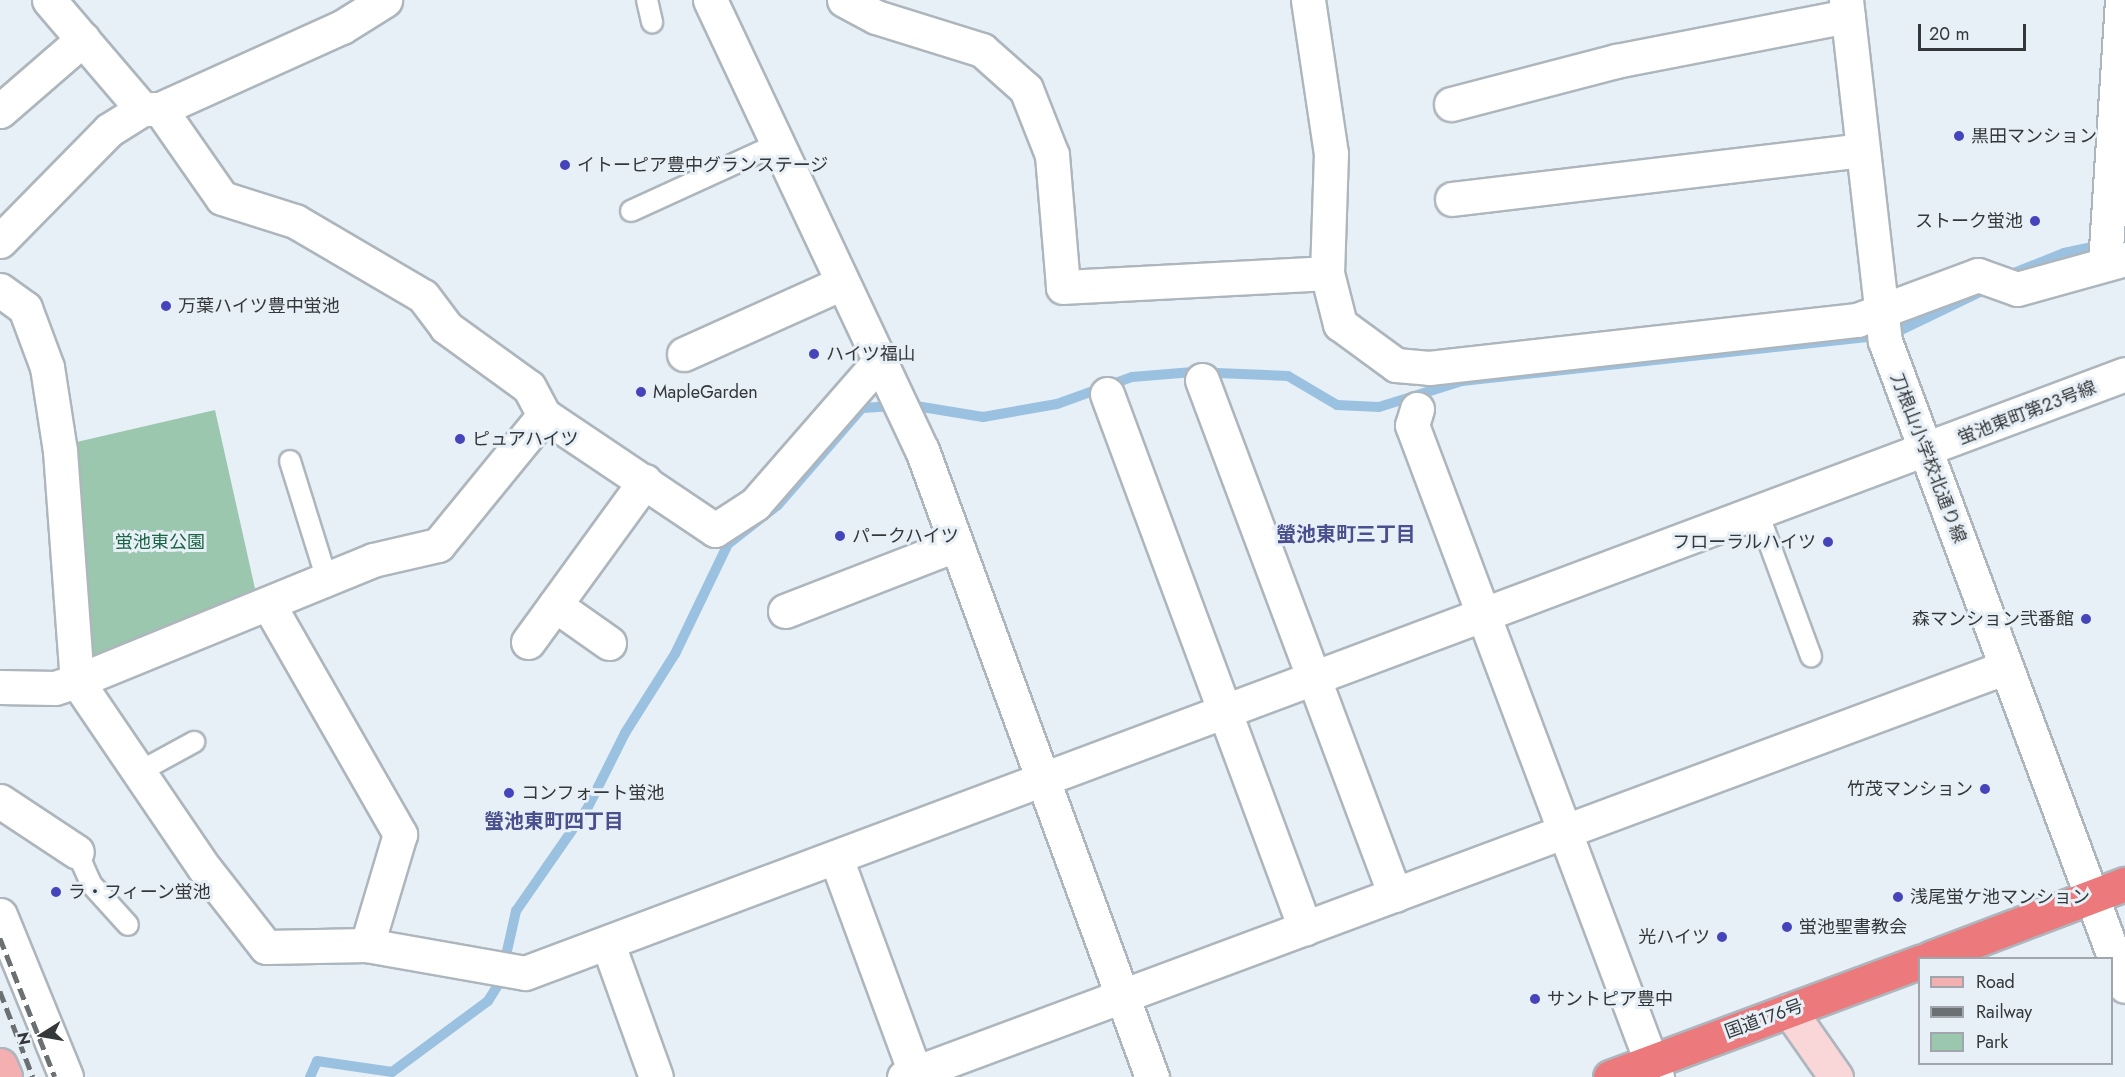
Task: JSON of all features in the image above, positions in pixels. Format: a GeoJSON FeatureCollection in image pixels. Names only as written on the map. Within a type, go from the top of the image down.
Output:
{"type":"FeatureCollection","features":[{"type":"Feature","properties":{"kind":"highway"},"geometry":{"type":"LineString","coordinates":[[1933,957],[2125,884]]}},
{"type":"Feature","properties":{"kind":"highway","name":"国道176号"},"geometry":{"type":"LineString","coordinates":[[1610,1077],[1654,1069],[1789,1010],[1918,963]]}},
{"type":"Feature","properties":{"kind":"main road"},"geometry":{"type":"LineString","coordinates":[[0,1065],[5,1077]]}},
{"type":"Feature","properties":{"kind":"street"},"geometry":{"type":"LineString","coordinates":[[49,0],[83,39],[151,109],[222,198],[295,221],[423,296],[446,327],[529,387],[544,415],[715,530],[755,504],[877,364]]}},
{"type":"Feature","properties":{"kind":"street"},"geometry":{"type":"LineString","coordinates":[[0,241],[109,130],[151,109],[342,27],[385,0]]}},
{"type":"Feature","properties":{"kind":"street"},"geometry":{"type":"LineString","coordinates":[[710,0],[877,364],[922,450],[1152,1077]]}},
{"type":"Feature","properties":{"kind":"street"},"geometry":{"type":"LineString","coordinates":[[844,0],[876,17],[982,50],[1026,89],[1052,155],[1064,287],[1327,273]]}},
{"type":"Feature","properties":{"kind":"street"},"geometry":{"type":"LineString","coordinates":[[1308,0],[1331,153],[1327,273],[1340,324],[1384,361],[1422,368],[1880,316],[1978,275],[2017,289],[2110,253],[2122,0]]}},
{"type":"Feature","properties":{"kind":"street"},"geometry":{"type":"LineString","coordinates":[[1451,104],[1616,61],[1847,8]]}},
{"type":"Feature","properties":{"kind":"street","name":"刀根山小学校北通り線"},"geometry":{"type":"LineString","coordinates":[[1847,8],[1880,316],[2004,668],[2125,986]]}},
{"type":"Feature","properties":{"kind":"street"},"geometry":{"type":"LineString","coordinates":[[0,111],[83,39]]}},
{"type":"Feature","properties":{"kind":"street"},"geometry":{"type":"LineString","coordinates":[[1452,199],[1862,150]]}},
{"type":"Feature","properties":{"kind":"street"},"geometry":{"type":"LineString","coordinates":[[684,354],[840,284]]}},
{"type":"Feature","properties":{"kind":"street"},"geometry":{"type":"LineString","coordinates":[[0,290],[25,308],[47,367],[60,451],[77,681],[139,772]]}},
{"type":"Feature","properties":{"kind":"street","name":"蛍池東町第23号線"},"geometry":{"type":"LineString","coordinates":[[139,772],[266,947],[367,945],[525,973],[608,944],[1041,779],[1314,681],[2125,374]]}},
{"type":"Feature","properties":{"kind":"street"},"geometry":{"type":"LineString","coordinates":[[1202,380],[1395,895]]}},
{"type":"Feature","properties":{"kind":"street"},"geometry":{"type":"LineString","coordinates":[[1107,394],[1305,928]]}},
{"type":"Feature","properties":{"kind":"street"},"geometry":{"type":"LineString","coordinates":[[1417,409],[1412,424],[1568,832],[1654,1069]]}},
{"type":"Feature","properties":{"kind":"street"},"geometry":{"type":"LineString","coordinates":[[0,687],[55,688],[77,681],[270,607],[373,560],[438,545],[544,415]]}},
{"type":"Feature","properties":{"kind":"street"},"geometry":{"type":"LineString","coordinates":[[528,642],[645,481]]}},
{"type":"Feature","properties":{"kind":"street"},"geometry":{"type":"LineString","coordinates":[[785,611],[955,545]]}},
{"type":"Feature","properties":{"kind":"street"},"geometry":{"type":"LineString","coordinates":[[555,605],[609,643]]}},
{"type":"Feature","properties":{"kind":"street"},"geometry":{"type":"LineString","coordinates":[[270,607],[400,834],[367,945]]}},
{"type":"Feature","properties":{"kind":"street"},"geometry":{"type":"LineString","coordinates":[[836,858],[909,1075],[1568,832],[2004,668]]}},
{"type":"Feature","properties":{"kind":"street"},"geometry":{"type":"LineString","coordinates":[[0,801],[77,852]]}},
{"type":"Feature","properties":{"kind":"street"},"geometry":{"type":"LineString","coordinates":[[0,915],[66,1077]]}},
{"type":"Feature","properties":{"kind":"street"},"geometry":{"type":"LineString","coordinates":[[608,944],[656,1077]]}},
{"type":"Feature","properties":{"kind":"street"},"geometry":{"type":"LineString","coordinates":[[1789,1010],[1836,1077]]}},
{"type":"Feature","properties":{"kind":"lane"},"geometry":{"type":"LineString","coordinates":[[647,0],[652,22]]}},
{"type":"Feature","properties":{"kind":"lane"},"geometry":{"type":"LineString","coordinates":[[631,211],[775,145]]}},
{"type":"Feature","properties":{"kind":"lane"},"geometry":{"type":"LineString","coordinates":[[290,461],[327,580]]}},
{"type":"Feature","properties":{"kind":"lane"},"geometry":{"type":"LineString","coordinates":[[1758,513],[1811,656]]}},
{"type":"Feature","properties":{"kind":"lane"},"geometry":{"type":"LineString","coordinates":[[139,772],[194,742]]}},
{"type":"Feature","properties":{"kind":"lane"},"geometry":{"type":"LineString","coordinates":[[77,852],[91,884],[128,925]]}},
{"type":"Feature","properties":{"kind":"green space","name":"蛍池東公園"},"geometry":{"type":"Polygon","coordinates":[[[215,410],[256,593],[90,659],[68,444],[215,410]]]}},
{"type":"Feature","properties":{"kind":"waterway"},"geometry":{"type":"LineString","coordinates":[[2009,275],[2064,253],[2125,240]]}},
{"type":"Feature","properties":{"kind":"waterway"},"geometry":{"type":"LineString","coordinates":[[1901,330],[1982,291]]}},
{"type":"Feature","properties":{"kind":"waterway"},"geometry":{"type":"LineString","coordinates":[[310,1077],[317,1061],[392,1072],[488,1001],[500,982],[516,911],[587,809],[625,733],[675,654],[728,544],[778,505],[862,408],[910,405],[983,417],[1057,404],[1132,377],[1193,372],[1288,376],[1337,405],[1379,407],[1462,381],[1870,337]]}},
{"type":"Feature","properties":{"kind":"railway"},"geometry":{"type":"LineString","coordinates":[[0,938],[55,1077]]}},
{"type":"Feature","properties":{"kind":"railway"},"geometry":{"type":"LineString","coordinates":[[0,991],[33,1077]]}},
{"type":"Feature","properties":{"kind":"place","name":"黒田マンション"},"geometry":{"type":"Point","coordinates":[1959,136]}},
{"type":"Feature","properties":{"kind":"place","name":"イトーピア豊中グランステージ"},"geometry":{"type":"Point","coordinates":[565,165]}},
{"type":"Feature","properties":{"kind":"place","name":"ストーク蛍池"},"geometry":{"type":"Point","coordinates":[2035,221]}},
{"type":"Feature","properties":{"kind":"place","name":"万葉ハイツ豊中蛍池"},"geometry":{"type":"Point","coordinates":[166,306]}},
{"type":"Feature","properties":{"kind":"place","name":"ハイツ福山"},"geometry":{"type":"Point","coordinates":[814,354]}},
{"type":"Feature","properties":{"kind":"place","name":"MapleGarden"},"geometry":{"type":"Point","coordinates":[641,392]}},
{"type":"Feature","properties":{"kind":"place","name":"ピュアハイツ"},"geometry":{"type":"Point","coordinates":[460,439]}},
{"type":"Feature","properties":{"kind":"place","name":"パークハイツ"},"geometry":{"type":"Point","coordinates":[840,536]}},
{"type":"Feature","properties":{"kind":"place","name":"フローラルハイツ"},"geometry":{"type":"Point","coordinates":[1828,542]}},
{"type":"Feature","properties":{"kind":"place","name":"森マンション弐番館"},"geometry":{"type":"Point","coordinates":[2086,619]}},
{"type":"Feature","properties":{"kind":"place","name":"竹茂マンション"},"geometry":{"type":"Point","coordinates":[1985,789]}},
{"type":"Feature","properties":{"kind":"place","name":"コンフォート蛍池"},"geometry":{"type":"Point","coordinates":[509,793]}},
{"type":"Feature","properties":{"kind":"place","name":"ラ・フィーン蛍池"},"geometry":{"type":"Point","coordinates":[56,892]}},
{"type":"Feature","properties":{"kind":"place","name":"浅尾蛍ケ池マンション"},"geometry":{"type":"Point","coordinates":[1898,897]}},
{"type":"Feature","properties":{"kind":"place","name":"蛍池聖書教会"},"geometry":{"type":"Point","coordinates":[1787,927]}},
{"type":"Feature","properties":{"kind":"place","name":"光ハイツ"},"geometry":{"type":"Point","coordinates":[1722,937]}},
{"type":"Feature","properties":{"kind":"place","name":"サントピア豊中"},"geometry":{"type":"Point","coordinates":[1535,999]}},
{"type":"Feature","properties":{"kind":"district","name":"螢池東町三丁目"},"geometry":{"type":"Point","coordinates":[1346,534]}},
{"type":"Feature","properties":{"kind":"district","name":"螢池東町四丁目"},"geometry":{"type":"Point","coordinates":[554,821]}}]}
